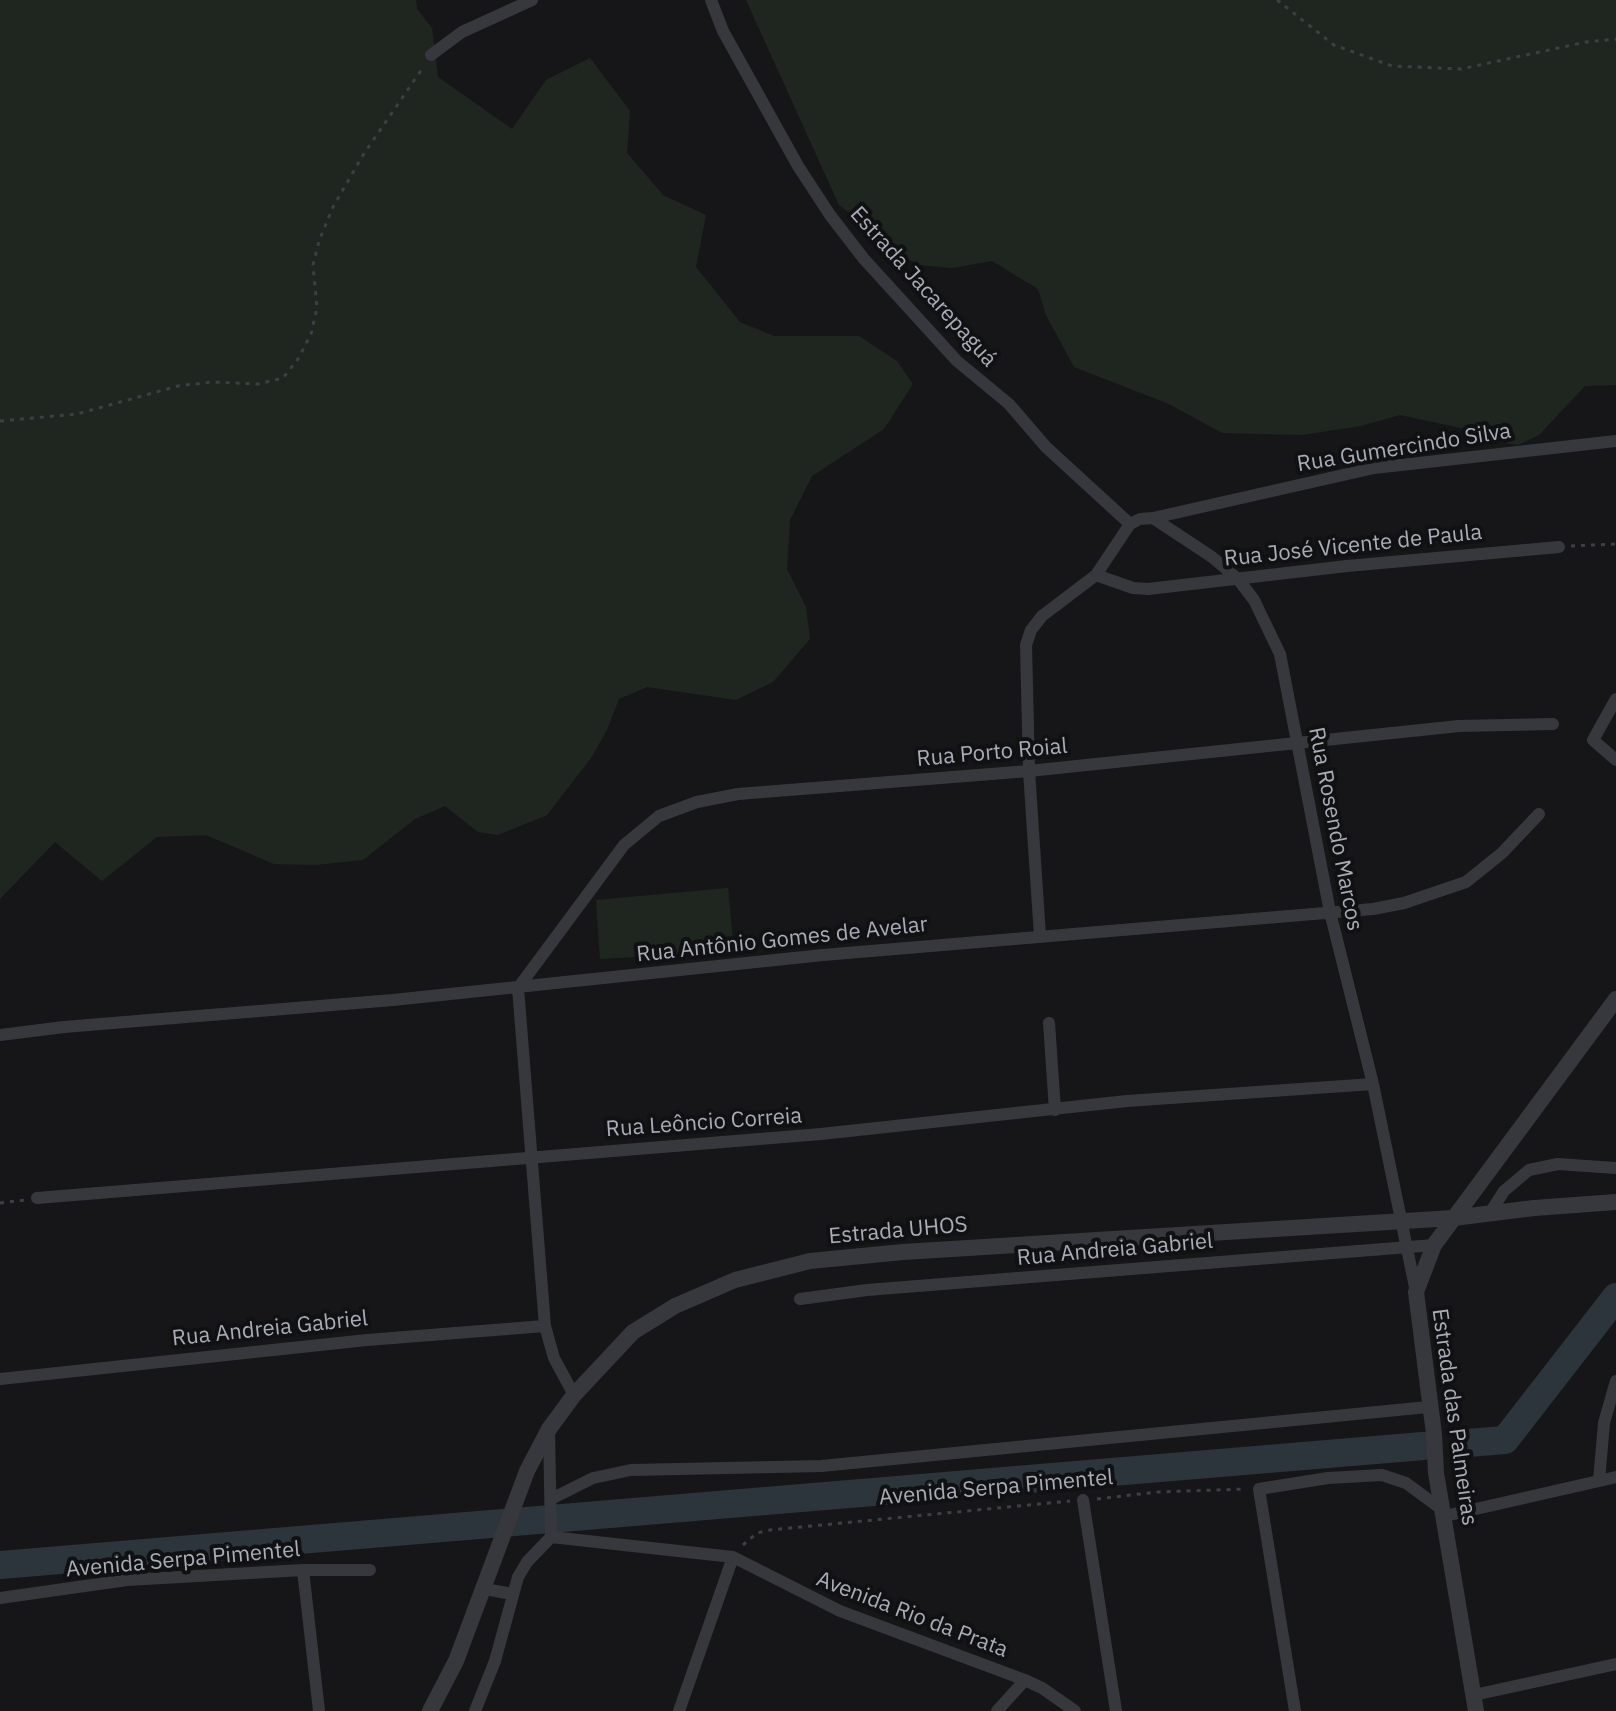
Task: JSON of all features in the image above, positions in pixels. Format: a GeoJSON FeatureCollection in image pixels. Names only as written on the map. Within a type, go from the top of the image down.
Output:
{"type":"FeatureCollection","features":[{"type":"Feature","properties":{"kind":"street"},"geometry":{"type":"LineString","coordinates":[[431,55],[462,32],[532,0]]}},
{"type":"Feature","properties":{"kind":"street","name":"Estrada Jacarepaguá"},"geometry":{"type":"LineString","coordinates":[[711,0],[723,31],[798,166],[864,259],[957,361],[1009,404],[1046,447],[1130,524]]}},
{"type":"Feature","properties":{"kind":"street","name":"Rua Gumercindo Silva"},"geometry":{"type":"LineString","coordinates":[[1153,518],[1374,468],[1616,441]]}},
{"type":"Feature","properties":{"kind":"street"},"geometry":{"type":"LineString","coordinates":[[1040,936],[1029,771],[1026,645],[1031,630],[1042,616],[1096,575],[1130,524],[1153,518]]}},
{"type":"Feature","properties":{"kind":"street","name":"Rua Rosendo Marcos"},"geometry":{"type":"LineString","coordinates":[[1153,518],[1167,524],[1238,579],[1254,600],[1280,654],[1330,912],[1373,1084],[1416,1292]]}},
{"type":"Feature","properties":{"kind":"street","name":"Rua José Vicente de Paula"},"geometry":{"type":"LineString","coordinates":[[1096,575],[1133,588],[1559,547]]}},
{"type":"Feature","properties":{"kind":"street"},"geometry":{"type":"LineString","coordinates":[[1616,699],[1593,740],[1616,760]]}},
{"type":"Feature","properties":{"kind":"street","name":"Rua Porto Roial"},"geometry":{"type":"LineString","coordinates":[[518,988],[624,845],[659,816],[697,802],[738,794],[1029,771],[1459,726],[1553,724]]}},
{"type":"Feature","properties":{"kind":"street","name":"Rua Antônio Gomes de Avelar"},"geometry":{"type":"LineString","coordinates":[[0,1035],[518,988],[823,955],[1404,903],[1466,882],[1502,853],[1539,814]]}},
{"type":"Feature","properties":{"kind":"street"},"geometry":{"type":"LineString","coordinates":[[518,988],[545,1326],[554,1358],[574,1395]]}},
{"type":"Feature","properties":{"kind":"street","name":"Estrada das Palmeiras"},"geometry":{"type":"LineString","coordinates":[[1475,1703],[1436,1473],[1416,1292],[1434,1245],[1616,999]]}},
{"type":"Feature","properties":{"kind":"street"},"geometry":{"type":"LineString","coordinates":[[1049,1023],[1055,1110]]}},
{"type":"Feature","properties":{"kind":"street","name":"Rua Leôncio Correia"},"geometry":{"type":"LineString","coordinates":[[37,1198],[821,1134],[1127,1101],[1373,1084]]}},
{"type":"Feature","properties":{"kind":"street"},"geometry":{"type":"LineString","coordinates":[[1490,1213],[1504,1191],[1529,1170],[1558,1164],[1616,1168]]}},
{"type":"Feature","properties":{"kind":"street","name":"Estrada UHOS"},"geometry":{"type":"LineString","coordinates":[[430,1711],[456,1661],[518,1494],[549,1429],[574,1395],[633,1332],[675,1306],[735,1280],[810,1261],[903,1252],[1453,1218],[1616,1202]]}},
{"type":"Feature","properties":{"kind":"street","name":"Rua Andreia Gabriel"},"geometry":{"type":"LineString","coordinates":[[800,1299],[867,1290],[1434,1245]]}},
{"type":"Feature","properties":{"kind":"street","name":"Rua Andreia Gabriel"},"geometry":{"type":"LineString","coordinates":[[0,1379],[352,1341],[545,1326]]}},
{"type":"Feature","properties":{"kind":"street"},"geometry":{"type":"LineString","coordinates":[[1599,1481],[1604,1423],[1616,1381]]}},
{"type":"Feature","properties":{"kind":"street","name":"Avenida Serpa Pimentel"},"geometry":{"type":"LineString","coordinates":[[551,1501],[593,1478],[631,1470],[821,1466],[1428,1407]]}},
{"type":"Feature","properties":{"kind":"street"},"geometry":{"type":"LineString","coordinates":[[475,1711],[495,1661],[512,1594],[527,1562],[551,1534],[549,1429]]}},
{"type":"Feature","properties":{"kind":"street"},"geometry":{"type":"LineString","coordinates":[[1295,1711],[1259,1489],[1328,1478],[1382,1475],[1406,1483],[1445,1514],[1616,1477]]}},
{"type":"Feature","properties":{"kind":"street"},"geometry":{"type":"LineString","coordinates":[[1083,1500],[1116,1711]]}},
{"type":"Feature","properties":{"kind":"street"},"geometry":{"type":"LineString","coordinates":[[551,1534],[733,1557],[679,1711]]}},
{"type":"Feature","properties":{"kind":"street","name":"Avenida Rio da Prata"},"geometry":{"type":"LineString","coordinates":[[733,1557],[840,1611],[1025,1680],[1075,1711]]}},
{"type":"Feature","properties":{"kind":"street"},"geometry":{"type":"LineString","coordinates":[[303,1570],[319,1711]]}},
{"type":"Feature","properties":{"kind":"street","name":"Avenida Serpa Pimentel"},"geometry":{"type":"LineString","coordinates":[[0,1598],[127,1580],[303,1570],[370,1570]]}},
{"type":"Feature","properties":{"kind":"street"},"geometry":{"type":"LineString","coordinates":[[485,1589],[512,1594]]}},
{"type":"Feature","properties":{"kind":"street"},"geometry":{"type":"LineString","coordinates":[[1475,1703],[1616,1664]]}},
{"type":"Feature","properties":{"kind":"street"},"geometry":{"type":"LineString","coordinates":[[997,1711],[1025,1680]]}},
{"type":"Feature","properties":{"kind":"path"},"geometry":{"type":"LineString","coordinates":[[1277,0],[1334,45],[1392,66],[1461,69],[1586,42],[1616,39]]}},
{"type":"Feature","properties":{"kind":"path"},"geometry":{"type":"LineString","coordinates":[[0,421],[77,414],[178,386],[212,382],[258,384],[283,378],[298,359],[311,334],[317,308],[313,265],[333,207],[363,155],[431,55]]}},
{"type":"Feature","properties":{"kind":"path"},"geometry":{"type":"LineString","coordinates":[[1559,547],[1616,544]]}},
{"type":"Feature","properties":{"kind":"path"},"geometry":{"type":"LineString","coordinates":[[0,1203],[37,1198]]}},
{"type":"Feature","properties":{"kind":"path","name":"Avenida Serpa Pimentel"},"geometry":{"type":"LineString","coordinates":[[733,1557],[757,1533],[770,1530],[1157,1492],[1259,1489]]}},
{"type":"Feature","properties":{"kind":"shaded area"},"geometry":{"type":"Polygon","coordinates":[[[0,0],[416,0],[417,9],[432,28],[438,77],[512,129],[546,80],[590,58],[630,111],[627,153],[663,195],[706,215],[696,267],[740,322],[774,336],[859,336],[897,361],[913,384],[884,429],[812,476],[790,520],[787,569],[806,607],[810,639],[773,682],[736,700],[647,687],[619,699],[607,730],[591,758],[547,815],[498,835],[478,832],[445,806],[415,819],[363,860],[315,865],[274,864],[206,835],[157,837],[102,881],[55,842],[0,899],[0,0]]]}},
{"type":"Feature","properties":{"kind":"shaded area"},"geometry":{"type":"Polygon","coordinates":[[[746,0],[1616,0],[1616,385],[1585,386],[1539,435],[1518,445],[1488,440],[1470,430],[1400,415],[1361,426],[1302,435],[1222,433],[1169,404],[1074,367],[1046,315],[1038,289],[992,261],[952,268],[919,265],[880,244],[862,222],[839,205],[746,0]]]}},
{"type":"Feature","properties":{"kind":"shaded area"},"geometry":{"type":"Polygon","coordinates":[[[728,888],[734,951],[600,959],[596,900],[728,888]]]}},
{"type":"Feature","properties":{"kind":"waterway"},"geometry":{"type":"LineString","coordinates":[[1468,1443],[1505,1440],[1616,1297]]}},
{"type":"Feature","properties":{"kind":"waterway"},"geometry":{"type":"LineString","coordinates":[[0,1565],[1423,1446]]}}]}
